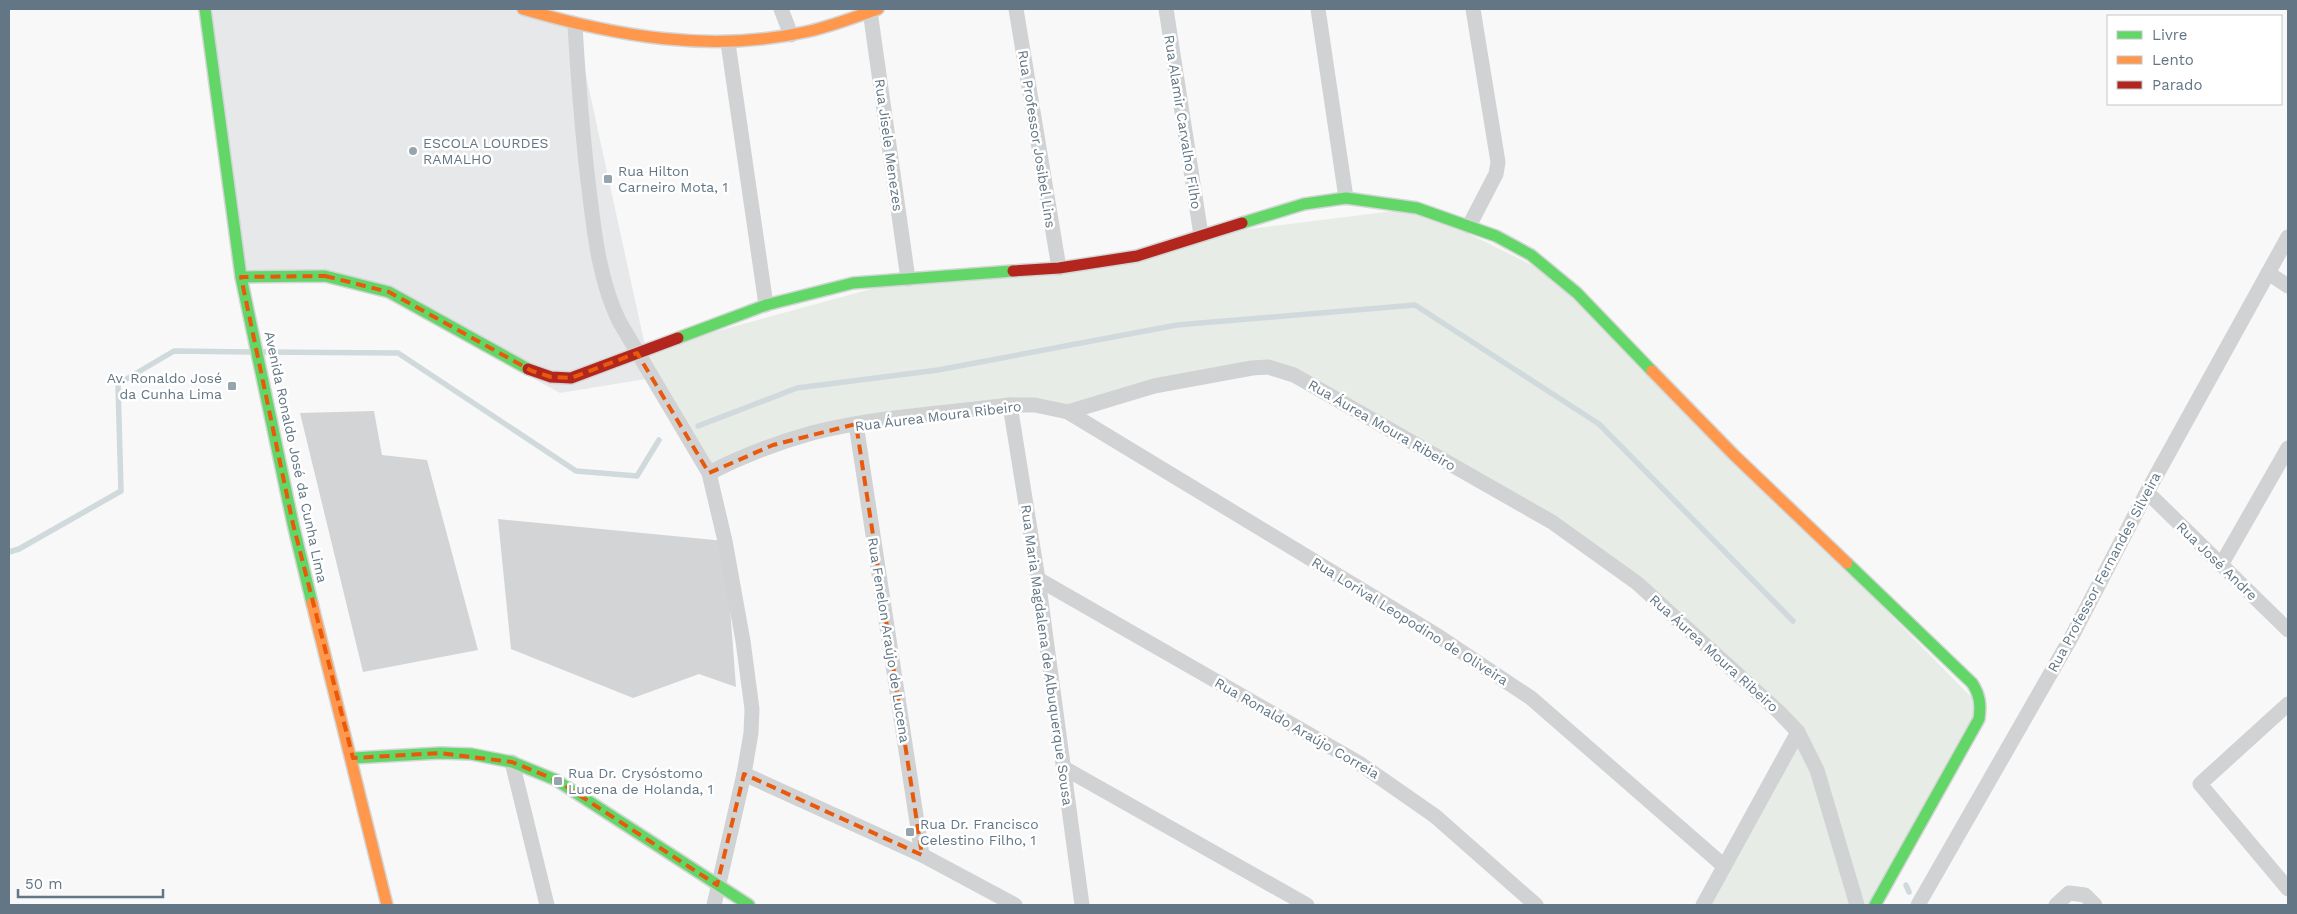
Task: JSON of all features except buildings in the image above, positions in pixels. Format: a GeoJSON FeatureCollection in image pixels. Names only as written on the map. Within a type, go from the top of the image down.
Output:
{"type":"FeatureCollection","features":[{"type":"Feature","properties":{"kind":"street","name":"Avenida Ronaldo José da Cunha Lima"},"geometry":{"type":"LineString","coordinates":[[205,9],[241,277],[251,317],[293,524],[388,905]]}},
{"type":"Feature","properties":{"kind":"street"},"geometry":{"type":"LineString","coordinates":[[523,9],[575,25],[666,41],[728,43],[804,33],[874,10]]}},
{"type":"Feature","properties":{"kind":"street"},"geometry":{"type":"LineString","coordinates":[[781,9],[791,35]]}},
{"type":"Feature","properties":{"kind":"street","name":"Rua Professor Josibel Lins"},"geometry":{"type":"LineString","coordinates":[[1016,9],[1059,268]]}},
{"type":"Feature","properties":{"kind":"street","name":"Rua Alamir Carvalho Filho"},"geometry":{"type":"LineString","coordinates":[[1166,9],[1201,235]]}},
{"type":"Feature","properties":{"kind":"street"},"geometry":{"type":"LineString","coordinates":[[1318,9],[1346,198]]}},
{"type":"Feature","properties":{"kind":"street"},"geometry":{"type":"LineString","coordinates":[[1468,226],[1496,174],[1498,162],[1473,9]]}},
{"type":"Feature","properties":{"kind":"street","name":"Rua Jisele Menezes"},"geometry":{"type":"LineString","coordinates":[[874,10],[908,279]]}},
{"type":"Feature","properties":{"kind":"street"},"geometry":{"type":"LineString","coordinates":[[575,25],[579,103],[599,266],[611,305],[708,473],[725,541],[748,675],[752,709],[751,733],[744,774],[717,885],[714,905]]}},
{"type":"Feature","properties":{"kind":"street"},"geometry":{"type":"LineString","coordinates":[[728,43],[766,305]]}},
{"type":"Feature","properties":{"kind":"street"},"geometry":{"type":"LineString","coordinates":[[241,277],[325,276],[389,292],[532,371],[550,377],[571,378],[766,305],[812,292],[853,284],[1059,268],[1137,256],[1304,204],[1346,198],[1417,208],[1496,236],[1532,255],[1577,293],[1734,455],[1972,684],[1980,694],[1981,707],[1979,719],[1876,905]]}},
{"type":"Feature","properties":{"kind":"street","name":"Rua Professor Fernandes Silveira"},"geometry":{"type":"LineString","coordinates":[[1918,905],[2072,636],[2147,492],[2288,237]]}},
{"type":"Feature","properties":{"kind":"street"},"geometry":{"type":"LineString","coordinates":[[2268,273],[2288,286]]}},
{"type":"Feature","properties":{"kind":"street","name":"Rua Áurea Moura Ribeiro"},"geometry":{"type":"LineString","coordinates":[[708,473],[773,445],[814,433],[856,424],[1010,405],[1035,406],[1068,412],[1154,386],[1252,368],[1268,368],[1294,375],[1552,522],[1637,583],[1779,712],[1798,732],[1817,770],[1857,905]]}},
{"type":"Feature","properties":{"kind":"street","name":"Rua Maria Magdalena de Albuquerque Sousa"},"geometry":{"type":"LineString","coordinates":[[1010,405],[1038,579],[1082,905]]}},
{"type":"Feature","properties":{"kind":"street","name":"Rua Lorival Leopodino de Oliveira"},"geometry":{"type":"LineString","coordinates":[[1068,412],[1438,636],[1531,698],[1724,866]]}},
{"type":"Feature","properties":{"kind":"street","name":"Rua Fenelon Araújo de Lucena"},"geometry":{"type":"LineString","coordinates":[[856,424],[922,855]]}},
{"type":"Feature","properties":{"kind":"street"},"geometry":{"type":"LineString","coordinates":[[2221,565],[2288,448]]}},
{"type":"Feature","properties":{"kind":"street","name":"Rua José Andre"},"geometry":{"type":"LineString","coordinates":[[2147,492],[2288,630]]}},
{"type":"Feature","properties":{"kind":"street","name":"Rua Ronaldo Araújo Correia"},"geometry":{"type":"LineString","coordinates":[[1038,579],[1359,763],[1435,816],[1536,905]]}},
{"type":"Feature","properties":{"kind":"street"},"geometry":{"type":"LineString","coordinates":[[2288,704],[2200,784],[2288,890]]}},
{"type":"Feature","properties":{"kind":"street"},"geometry":{"type":"LineString","coordinates":[[1703,905],[1798,732]]}},
{"type":"Feature","properties":{"kind":"street"},"geometry":{"type":"LineString","coordinates":[[352,758],[463,754],[512,762],[556,780],[749,905]]}},
{"type":"Feature","properties":{"kind":"street"},"geometry":{"type":"LineString","coordinates":[[512,762],[547,905]]}},
{"type":"Feature","properties":{"kind":"street"},"geometry":{"type":"LineString","coordinates":[[1064,768],[1307,905]]}},
{"type":"Feature","properties":{"kind":"street"},"geometry":{"type":"LineString","coordinates":[[744,774],[922,855],[1016,905]]}},
{"type":"Feature","properties":{"kind":"street"},"geometry":{"type":"LineString","coordinates":[[2056,905],[2069,894],[2090,900]]}},
{"type":"Feature","properties":{"kind":"highlighted area"},"geometry":{"type":"Polygon","coordinates":[[[325,276],[389,292],[532,371],[551,377],[571,378],[637,353],[709,473],[773,445],[856,424],[922,855],[744,774],[717,885],[556,780],[512,762],[440,753],[353,758],[293,524],[241,277],[325,276]]]}},
{"type":"Feature","properties":{"kind":"shaded area","name":"ESCOLA LOURDES RAMALHO"},"geometry":{"type":"Polygon","coordinates":[[[205,9],[523,9],[575,25],[652,378],[560,393],[357,283],[241,277],[205,9]]]}},
{"type":"Feature","properties":{"kind":"shaded area"},"geometry":{"type":"Polygon","coordinates":[[[1417,208],[1562,280],[1981,707],[1875,905],[1703,905],[1795,736],[1637,583],[1552,522],[1294,375],[1252,368],[1068,412],[1010,405],[856,424],[709,473],[637,353],[908,279],[1059,268],[1201,235],[1417,208]]]}},
{"type":"Feature","properties":{"kind":"waterway"},"geometry":{"type":"LineString","coordinates":[[698,426],[797,388],[938,370],[1177,325],[1415,305],[1599,424],[1793,621]]}},
{"type":"Feature","properties":{"kind":"waterway"},"geometry":{"type":"LineString","coordinates":[[9,552],[19,549],[121,491],[118,384],[174,351],[251,352]]}},
{"type":"Feature","properties":{"kind":"waterway"},"geometry":{"type":"LineString","coordinates":[[260,352],[398,353],[576,471],[637,476],[659,440]]}},
{"type":"Feature","properties":{"kind":"waterway"},"geometry":{"type":"LineString","coordinates":[[1906,885],[1909,892]]}},
{"type":"Feature","properties":{"kind":"traffic: fast"},"geometry":{"type":"LineString","coordinates":[[205,9],[241,277],[293,524],[312,603]]}},
{"type":"Feature","properties":{"kind":"traffic: fast"},"geometry":{"type":"LineString","coordinates":[[1242,223],[1304,204],[1346,198],[1417,208],[1496,236],[1531,255],[1577,293],[1652,371]]}},
{"type":"Feature","properties":{"kind":"traffic: fast"},"geometry":{"type":"LineString","coordinates":[[678,338],[766,305],[853,283],[1013,271]]}},
{"type":"Feature","properties":{"kind":"traffic: fast"},"geometry":{"type":"LineString","coordinates":[[241,277],[325,276],[389,292],[528,369]]}},
{"type":"Feature","properties":{"kind":"traffic: fast"},"geometry":{"type":"LineString","coordinates":[[1847,563],[1972,683],[1977,692],[1980,705],[1979,719],[1875,905]]}},
{"type":"Feature","properties":{"kind":"traffic: fast"},"geometry":{"type":"LineString","coordinates":[[353,758],[440,753],[471,754],[512,762],[556,780],[749,905]]}},
{"type":"Feature","properties":{"kind":"traffic: slow"},"geometry":{"type":"LineString","coordinates":[[523,9],[558,19],[628,34],[698,41],[734,41],[805,32],[833,25],[878,9]]}},
{"type":"Feature","properties":{"kind":"traffic: slow"},"geometry":{"type":"LineString","coordinates":[[1652,371],[1734,455],[1847,563]]}},
{"type":"Feature","properties":{"kind":"traffic: slow"},"geometry":{"type":"LineString","coordinates":[[312,603],[387,905]]}},
{"type":"Feature","properties":{"kind":"traffic: jam"},"geometry":{"type":"LineString","coordinates":[[1013,271],[1059,268],[1137,256],[1242,223]]}},
{"type":"Feature","properties":{"kind":"traffic: jam"},"geometry":{"type":"LineString","coordinates":[[528,369],[551,377],[571,378],[678,338]]}},
{"type":"Feature","properties":{"kind":"place","name":"ESCOLA LOURDES RAMALHO"},"geometry":{"type":"Point","coordinates":[413,151]}},
{"type":"Feature","properties":{"kind":"place","name":"Rua Hilton Carneiro Mota, 1"},"geometry":{"type":"Point","coordinates":[608,179]}},
{"type":"Feature","properties":{"kind":"place","name":"Av. Ronaldo José da Cunha Lima"},"geometry":{"type":"Point","coordinates":[232,386]}},
{"type":"Feature","properties":{"kind":"place","name":"Rua Dr. Crysóstomo Lucena de Holanda, 1"},"geometry":{"type":"Point","coordinates":[558,781]}},
{"type":"Feature","properties":{"kind":"place","name":"Rua Dr. Francisco Celestino Filho, 1"},"geometry":{"type":"Point","coordinates":[910,832]}}]}
